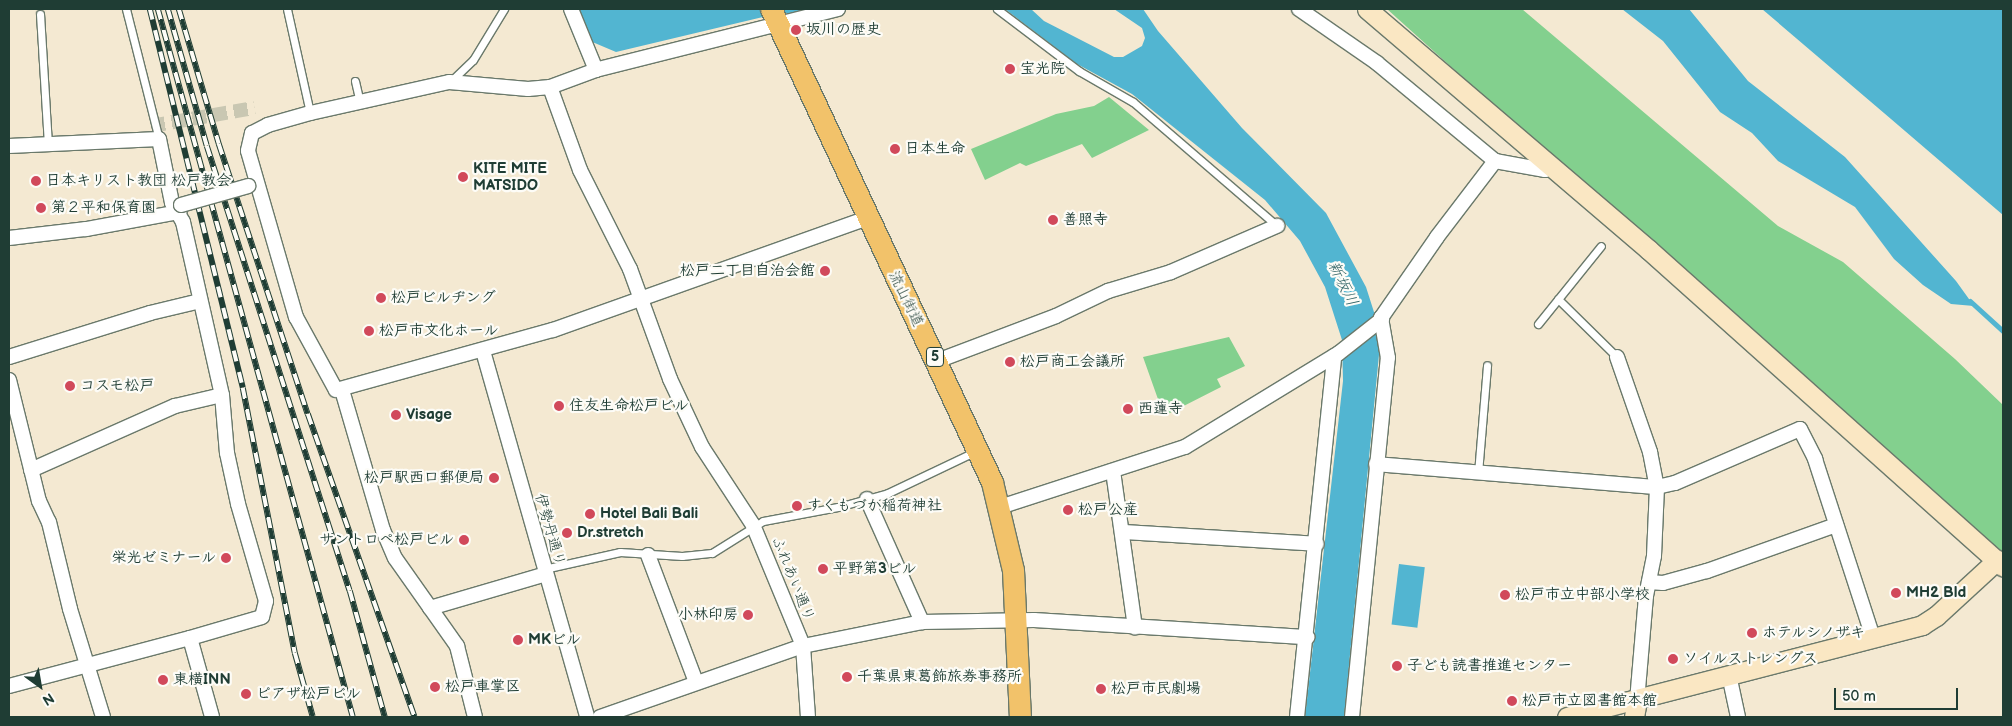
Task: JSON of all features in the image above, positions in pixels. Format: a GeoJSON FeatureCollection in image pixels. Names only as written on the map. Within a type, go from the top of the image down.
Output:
{"type":"FeatureCollection","features":[{"type":"Feature","properties":{"kind":"main road","name":"流山街道"},"geometry":{"type":"LineString","coordinates":[[775,17],[937,362],[977,450],[1000,507],[1013,570],[1018,620],[1020,717]]}},
{"type":"Feature","properties":{"kind":"street"},"geometry":{"type":"LineString","coordinates":[[571,9],[596,70]]}},
{"type":"Feature","properties":{"kind":"street"},"geometry":{"type":"LineString","coordinates":[[838,9],[775,17],[596,70],[550,87],[528,89],[449,82],[310,113],[268,125],[252,133],[248,151],[296,317],[336,390],[342,390],[483,350],[642,301],[868,218]]}},
{"type":"Feature","properties":{"kind":"street"},"geometry":{"type":"LineString","coordinates":[[1299,9],[1377,63],[1495,161],[1531,169],[1545,170],[1550,165]]}},
{"type":"Feature","properties":{"kind":"street"},"geometry":{"type":"LineString","coordinates":[[1367,9],[1550,165],[2000,564],[1936,616],[1922,625],[1729,675],[1636,709],[1567,717]]}},
{"type":"Feature","properties":{"kind":"street","name":"ふれあい通り"},"geometry":{"type":"LineString","coordinates":[[550,87],[580,170],[608,221],[642,301],[670,379],[702,447],[753,525],[803,646],[808,717]]}},
{"type":"Feature","properties":{"kind":"street"},"geometry":{"type":"LineString","coordinates":[[9,146],[159,139],[172,203],[180,209],[222,395],[227,453],[238,504],[266,601],[262,618],[88,667],[9,686]]}},
{"type":"Feature","properties":{"kind":"street"},"geometry":{"type":"LineString","coordinates":[[1000,507],[1185,447],[1337,355],[1382,319],[1436,237],[1495,161]]}},
{"type":"Feature","properties":{"kind":"street"},"geometry":{"type":"LineString","coordinates":[[9,238],[86,229],[180,209],[248,186]]}},
{"type":"Feature","properties":{"kind":"street"},"geometry":{"type":"LineString","coordinates":[[937,362],[1056,316],[1108,291],[1171,272],[1277,226]]}},
{"type":"Feature","properties":{"kind":"street"},"geometry":{"type":"LineString","coordinates":[[9,357],[150,313],[200,301]]}},
{"type":"Feature","properties":{"kind":"street"},"geometry":{"type":"LineString","coordinates":[[1352,717],[1388,358],[1382,319]]}},
{"type":"Feature","properties":{"kind":"street","name":"伊勢丹通り"},"geometry":{"type":"LineString","coordinates":[[483,350],[587,717]]}},
{"type":"Feature","properties":{"kind":"street"},"geometry":{"type":"LineString","coordinates":[[1297,717],[1337,355]]}},
{"type":"Feature","properties":{"kind":"street"},"geometry":{"type":"LineString","coordinates":[[1617,357],[1650,452],[1657,487],[1636,709]]}},
{"type":"Feature","properties":{"kind":"street"},"geometry":{"type":"LineString","coordinates":[[9,380],[39,501],[49,522],[70,609],[103,717]]}},
{"type":"Feature","properties":{"kind":"street"},"geometry":{"type":"LineString","coordinates":[[342,390],[383,530],[395,558],[457,646],[475,717]]}},
{"type":"Feature","properties":{"kind":"street"},"geometry":{"type":"LineString","coordinates":[[31,470],[176,406],[222,395]]}},
{"type":"Feature","properties":{"kind":"street"},"geometry":{"type":"LineString","coordinates":[[1376,464],[1657,487],[1675,483],[1800,429],[1815,459],[1873,638]]}},
{"type":"Feature","properties":{"kind":"street"},"geometry":{"type":"LineString","coordinates":[[1114,471],[1135,627]]}},
{"type":"Feature","properties":{"kind":"street"},"geometry":{"type":"LineString","coordinates":[[867,499],[922,622]]}},
{"type":"Feature","properties":{"kind":"street"},"geometry":{"type":"LineString","coordinates":[[1649,582],[1663,583],[1707,571],[1836,525]]}},
{"type":"Feature","properties":{"kind":"street"},"geometry":{"type":"LineString","coordinates":[[1123,532],[1317,544]]}},
{"type":"Feature","properties":{"kind":"street"},"geometry":{"type":"LineString","coordinates":[[648,555],[696,682]]}},
{"type":"Feature","properties":{"kind":"street"},"geometry":{"type":"LineString","coordinates":[[430,608],[545,572]]}},
{"type":"Feature","properties":{"kind":"street"},"geometry":{"type":"LineString","coordinates":[[600,717],[803,646],[922,622],[1018,620],[1307,637]]}},
{"type":"Feature","properties":{"kind":"street"},"geometry":{"type":"LineString","coordinates":[[190,638],[212,717]]}},
{"type":"Feature","properties":{"kind":"street"},"geometry":{"type":"LineString","coordinates":[[1729,675],[1738,717]]}},
{"type":"Feature","properties":{"kind":"lane"},"geometry":{"type":"LineString","coordinates":[[126,9],[159,139]]}},
{"type":"Feature","properties":{"kind":"lane"},"geometry":{"type":"LineString","coordinates":[[287,9],[310,113]]}},
{"type":"Feature","properties":{"kind":"lane"},"geometry":{"type":"LineString","coordinates":[[449,82],[473,60],[504,9]]}},
{"type":"Feature","properties":{"kind":"lane"},"geometry":{"type":"LineString","coordinates":[[997,9],[1079,71],[1133,102],[1277,226]]}},
{"type":"Feature","properties":{"kind":"lane"},"geometry":{"type":"LineString","coordinates":[[40,14],[48,145]]}},
{"type":"Feature","properties":{"kind":"lane"},"geometry":{"type":"LineString","coordinates":[[355,81],[360,102]]}},
{"type":"Feature","properties":{"kind":"lane"},"geometry":{"type":"LineString","coordinates":[[1538,324],[1601,246]]}},
{"type":"Feature","properties":{"kind":"lane"},"geometry":{"type":"LineString","coordinates":[[1558,299],[1617,357]]}},
{"type":"Feature","properties":{"kind":"lane"},"geometry":{"type":"LineString","coordinates":[[1478,473],[1487,365]]}},
{"type":"Feature","properties":{"kind":"lane"},"geometry":{"type":"LineString","coordinates":[[545,572],[620,552],[682,556],[712,553],[747,533],[753,525],[779,516],[867,499],[977,450]]}},
{"type":"Feature","properties":{"kind":"green space"},"geometry":{"type":"Polygon","coordinates":[[[1387,9],[1522,9],[1778,226],[1843,262],[1955,359],[2003,405],[2003,565],[1387,9]]]}},
{"type":"Feature","properties":{"kind":"green space"},"geometry":{"type":"Polygon","coordinates":[[[1109,97],[1149,130],[1092,158],[1082,144],[1026,166],[1020,163],[985,180],[971,149],[1056,114],[1094,106],[1109,97]]]}},
{"type":"Feature","properties":{"kind":"green space"},"geometry":{"type":"Polygon","coordinates":[[[1229,337],[1245,366],[1217,379],[1221,387],[1164,416],[1143,357],[1229,337]]]}},
{"type":"Feature","properties":{"kind":"water"},"geometry":{"type":"Polygon","coordinates":[[[577,9],[818,9],[767,16],[616,52],[590,41],[577,9]]]}},
{"type":"Feature","properties":{"kind":"water","name":"新坂川"},"geometry":{"type":"Polygon","coordinates":[[[1005,9],[1031,9],[1044,21],[1114,57],[1123,57],[1142,46],[1145,38],[1142,28],[1114,9],[1143,9],[1158,31],[1242,128],[1326,213],[1366,287],[1381,334],[1344,717],[1305,717],[1343,381],[1342,340],[1325,287],[1300,241],[1265,200],[1132,94],[1077,64],[1005,9]]]}},
{"type":"Feature","properties":{"kind":"water"},"geometry":{"type":"Polygon","coordinates":[[[1622,9],[1689,9],[1748,81],[1845,157],[1956,281],[1974,306],[1951,304],[1923,285],[1894,259],[1855,207],[1778,161],[1752,133],[1720,112],[1663,41],[1622,9]]]}},
{"type":"Feature","properties":{"kind":"water"},"geometry":{"type":"Polygon","coordinates":[[[1762,9],[2003,9],[2003,215],[1891,119],[1762,9]]]}},
{"type":"Feature","properties":{"kind":"water"},"geometry":{"type":"Polygon","coordinates":[[[1399,564],[1425,567],[1417,628],[1392,625],[1399,564]]]}},
{"type":"Feature","properties":{"kind":"waterway"},"geometry":{"type":"LineString","coordinates":[[1970,301],[2003,331]]}},
{"type":"Feature","properties":{"kind":"tunnel"},"geometry":{"type":"LineString","coordinates":[[151,126],[254,108]]}},
{"type":"Feature","properties":{"kind":"railway"},"geometry":{"type":"LineString","coordinates":[[150,9],[243,388],[295,653],[313,717]]}},
{"type":"Feature","properties":{"kind":"railway"},"geometry":{"type":"LineString","coordinates":[[158,9],[353,717]]}},
{"type":"Feature","properties":{"kind":"railway"},"geometry":{"type":"LineString","coordinates":[[168,9],[207,146],[350,591],[385,717]]}},
{"type":"Feature","properties":{"kind":"railway"},"geometry":{"type":"LineString","coordinates":[[179,9],[219,144],[308,414],[415,717]]}},
{"type":"Feature","properties":{"kind":"place","name":"坂川の歴史"},"geometry":{"type":"Point","coordinates":[796,30]}},
{"type":"Feature","properties":{"kind":"place","name":"宝光院"},"geometry":{"type":"Point","coordinates":[1010,69]}},
{"type":"Feature","properties":{"kind":"place","name":"日本生命"},"geometry":{"type":"Point","coordinates":[895,149]}},
{"type":"Feature","properties":{"kind":"place","name":"KITE MITE MATSIDO"},"geometry":{"type":"Point","coordinates":[463,177]}},
{"type":"Feature","properties":{"kind":"place","name":"日本キリスト教団 松戸教会"},"geometry":{"type":"Point","coordinates":[36,181]}},
{"type":"Feature","properties":{"kind":"place","name":"第２平和保育園"},"geometry":{"type":"Point","coordinates":[41,208]}},
{"type":"Feature","properties":{"kind":"place","name":"善照寺"},"geometry":{"type":"Point","coordinates":[1053,220]}},
{"type":"Feature","properties":{"kind":"place","name":"松戸二丁目自治会館"},"geometry":{"type":"Point","coordinates":[825,271]}},
{"type":"Feature","properties":{"kind":"place","name":"松戸ビルヂング"},"geometry":{"type":"Point","coordinates":[381,298]}},
{"type":"Feature","properties":{"kind":"place","name":"松戸市文化ホール"},"geometry":{"type":"Point","coordinates":[369,331]}},
{"type":"Feature","properties":{"kind":"place","name":"松戸商工会議所"},"geometry":{"type":"Point","coordinates":[1010,362]}},
{"type":"Feature","properties":{"kind":"place","name":"コスモ松戸"},"geometry":{"type":"Point","coordinates":[70,386]}},
{"type":"Feature","properties":{"kind":"place","name":"住友生命松戸ビル"},"geometry":{"type":"Point","coordinates":[559,406]}},
{"type":"Feature","properties":{"kind":"place","name":"西蓮寺"},"geometry":{"type":"Point","coordinates":[1128,409]}},
{"type":"Feature","properties":{"kind":"place","name":"Visage"},"geometry":{"type":"Point","coordinates":[396,415]}},
{"type":"Feature","properties":{"kind":"place","name":"松戸駅西口郵便局"},"geometry":{"type":"Point","coordinates":[494,478]}},
{"type":"Feature","properties":{"kind":"place","name":"すくもづか稲荷神社"},"geometry":{"type":"Point","coordinates":[797,506]}},
{"type":"Feature","properties":{"kind":"place","name":"松戸公産"},"geometry":{"type":"Point","coordinates":[1068,510]}},
{"type":"Feature","properties":{"kind":"place","name":"Hotel Bali Bali"},"geometry":{"type":"Point","coordinates":[590,514]}},
{"type":"Feature","properties":{"kind":"place","name":"Dr.stretch"},"geometry":{"type":"Point","coordinates":[567,533]}},
{"type":"Feature","properties":{"kind":"place","name":"サントロペ松戸ビル"},"geometry":{"type":"Point","coordinates":[464,540]}},
{"type":"Feature","properties":{"kind":"place","name":"栄光ゼミナール"},"geometry":{"type":"Point","coordinates":[226,558]}},
{"type":"Feature","properties":{"kind":"place","name":"平野第3ビル"},"geometry":{"type":"Point","coordinates":[823,569]}},
{"type":"Feature","properties":{"kind":"place","name":"MH2 Bld"},"geometry":{"type":"Point","coordinates":[1896,593]}},
{"type":"Feature","properties":{"kind":"place","name":"松戸市立中部小学校"},"geometry":{"type":"Point","coordinates":[1505,595]}},
{"type":"Feature","properties":{"kind":"place","name":"小林印房"},"geometry":{"type":"Point","coordinates":[748,615]}},
{"type":"Feature","properties":{"kind":"place","name":"ホテルシノザキ"},"geometry":{"type":"Point","coordinates":[1752,633]}},
{"type":"Feature","properties":{"kind":"place","name":"MKビル"},"geometry":{"type":"Point","coordinates":[518,640]}},
{"type":"Feature","properties":{"kind":"place","name":"ソイルストレングス"},"geometry":{"type":"Point","coordinates":[1673,659]}},
{"type":"Feature","properties":{"kind":"place","name":"子ども読書推進センター"},"geometry":{"type":"Point","coordinates":[1397,666]}},
{"type":"Feature","properties":{"kind":"place","name":"千葉県東葛飾旅券事務所"},"geometry":{"type":"Point","coordinates":[847,677]}},
{"type":"Feature","properties":{"kind":"place","name":"東横INN"},"geometry":{"type":"Point","coordinates":[163,680]}},
{"type":"Feature","properties":{"kind":"place","name":"松戸車掌区"},"geometry":{"type":"Point","coordinates":[435,687]}},
{"type":"Feature","properties":{"kind":"place","name":"松戸市民劇場"},"geometry":{"type":"Point","coordinates":[1101,689]}},
{"type":"Feature","properties":{"kind":"place","name":"ピアザ松戸ビル"},"geometry":{"type":"Point","coordinates":[246,694]}},
{"type":"Feature","properties":{"kind":"place","name":"松戸市立図書館本館"},"geometry":{"type":"Point","coordinates":[1512,701]}}]}
